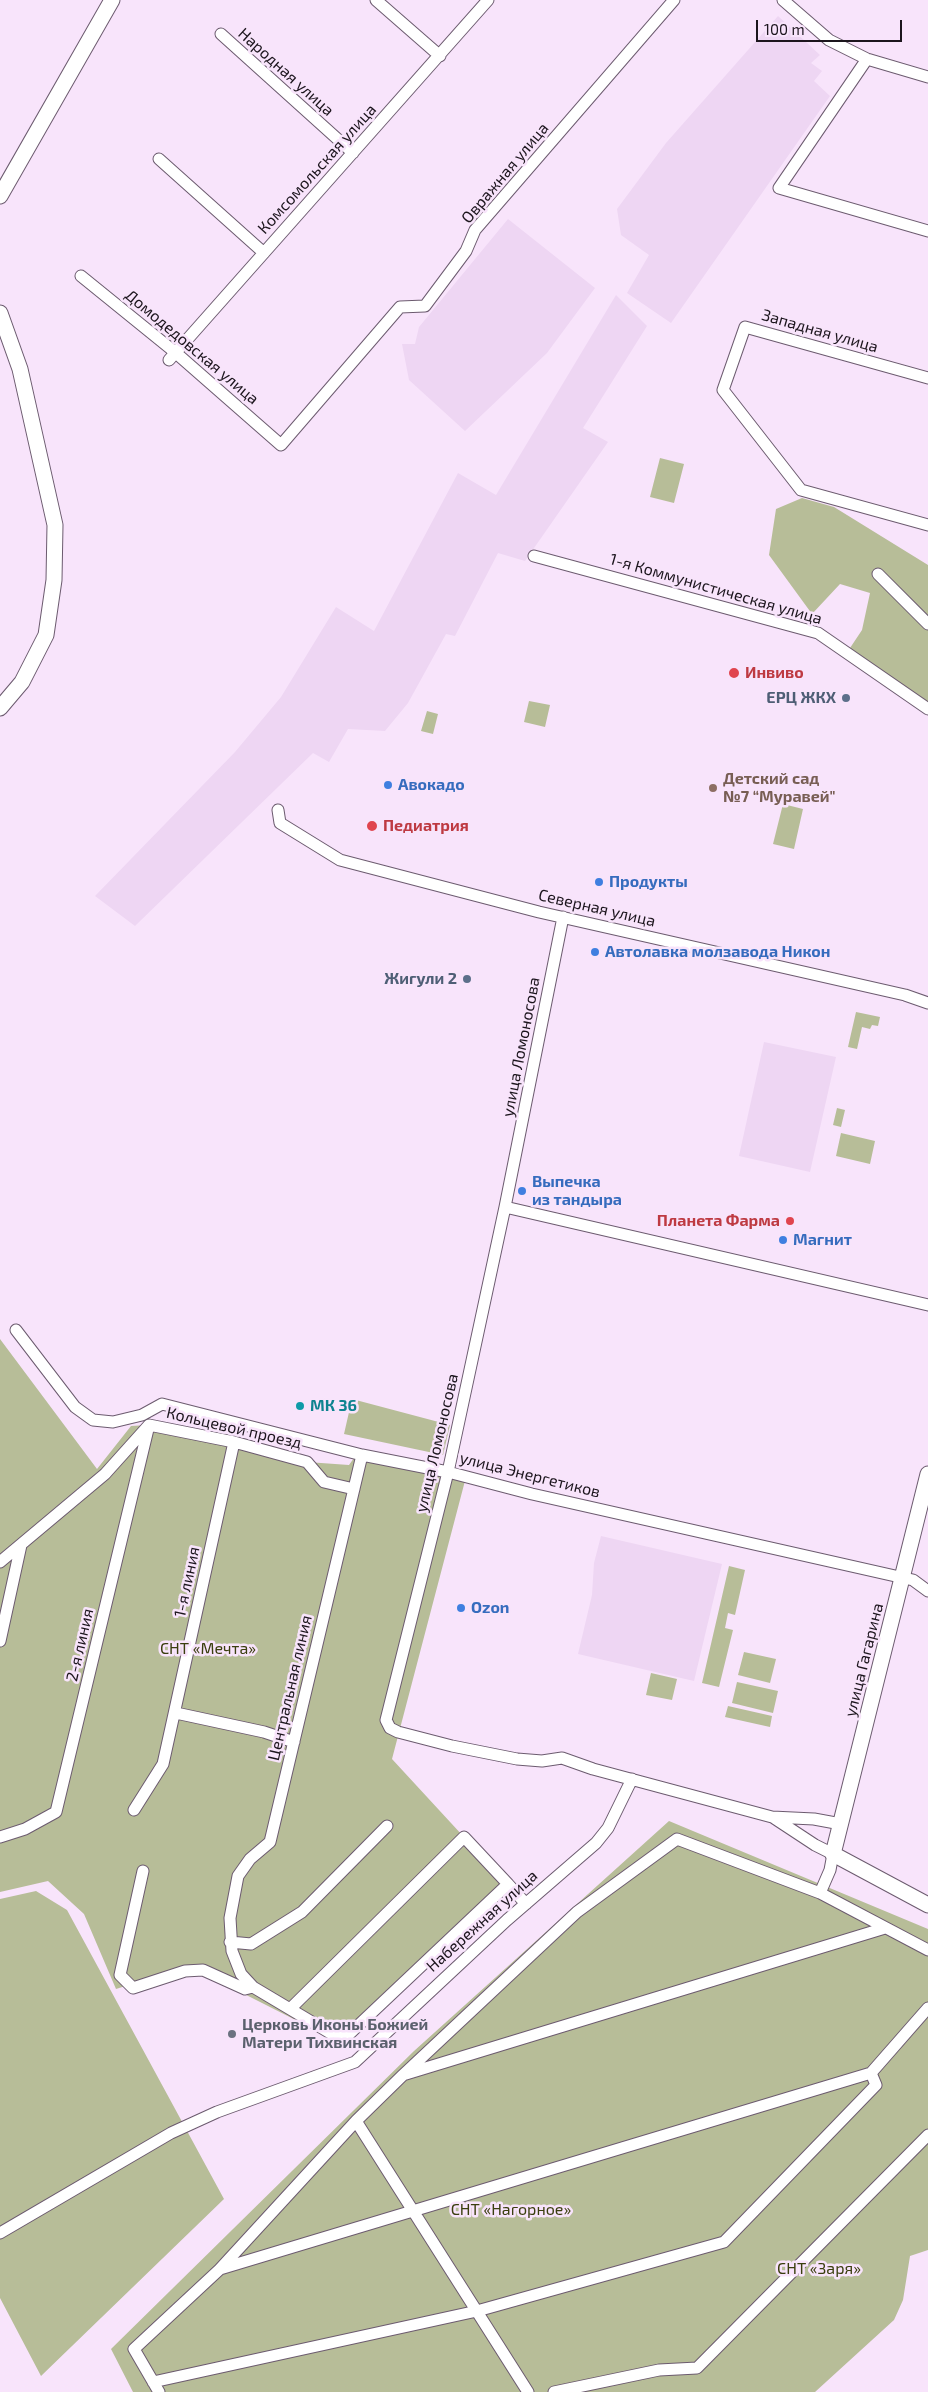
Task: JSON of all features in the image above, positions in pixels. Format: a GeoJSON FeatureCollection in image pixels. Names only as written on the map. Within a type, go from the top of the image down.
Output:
{"type":"FeatureCollection","features":[{"type":"Feature","properties":{"kind":"street"},"geometry":{"type":"LineString","coordinates":[[0,196],[112,0]]}},
{"type":"Feature","properties":{"kind":"street"},"geometry":{"type":"LineString","coordinates":[[376,0],[440,56]]}},
{"type":"Feature","properties":{"kind":"street","name":"Комсомольская улица"},"geometry":{"type":"LineString","coordinates":[[172,356],[488,0]]}},
{"type":"Feature","properties":{"kind":"street","name":"Овражная улица"},"geometry":{"type":"LineString","coordinates":[[281,444],[400,307],[425,306],[466,251],[475,230],[674,0]]}},
{"type":"Feature","properties":{"kind":"street"},"geometry":{"type":"LineString","coordinates":[[783,0],[829,40],[867,59],[928,77]]}},
{"type":"Feature","properties":{"kind":"street","name":"Народная улица"},"geometry":{"type":"LineString","coordinates":[[221,34],[352,153]]}},
{"type":"Feature","properties":{"kind":"street"},"geometry":{"type":"LineString","coordinates":[[867,59],[779,188],[928,231]]}},
{"type":"Feature","properties":{"kind":"street"},"geometry":{"type":"LineString","coordinates":[[159,160],[264,253]]}},
{"type":"Feature","properties":{"kind":"street","name":"Домодедовская улица"},"geometry":{"type":"LineString","coordinates":[[81,276],[172,356],[281,444]]}},
{"type":"Feature","properties":{"kind":"street"},"geometry":{"type":"LineString","coordinates":[[0,313],[20,369],[55,525],[54,580],[46,635],[22,682],[0,708]]}},
{"type":"Feature","properties":{"kind":"street","name":"Западная улица"},"geometry":{"type":"LineString","coordinates":[[928,378],[745,327],[723,390],[801,490],[928,525]]}},
{"type":"Feature","properties":{"kind":"street","name":"1-я Коммунистическая улица"},"geometry":{"type":"LineString","coordinates":[[534,556],[818,633],[928,709]]}},
{"type":"Feature","properties":{"kind":"street"},"geometry":{"type":"LineString","coordinates":[[878,574],[928,624]]}},
{"type":"Feature","properties":{"kind":"street","name":"Северная улица"},"geometry":{"type":"LineString","coordinates":[[278,810],[280,823],[340,860],[564,917],[905,995],[928,1003]]}},
{"type":"Feature","properties":{"kind":"street","name":"улица Ломоносова"},"geometry":{"type":"LineString","coordinates":[[564,917],[505,1207],[448,1472],[386,1720],[390,1728],[398,1732],[452,1746],[517,1759],[542,1761],[562,1758],[632,1779]]}},
{"type":"Feature","properties":{"kind":"street"},"geometry":{"type":"LineString","coordinates":[[505,1207],[928,1305]]}},
{"type":"Feature","properties":{"kind":"street","name":"улица Энергетиков"},"geometry":{"type":"LineString","coordinates":[[16,1330],[75,1407],[93,1420],[113,1422],[142,1415],[162,1404],[362,1455],[448,1472],[532,1494],[913,1580],[928,1591]]}},
{"type":"Feature","properties":{"kind":"street","name":"Кольцевой проезд"},"geometry":{"type":"LineString","coordinates":[[0,1562],[105,1474],[149,1425],[234,1442],[307,1462],[324,1482],[354,1489]]}},
{"type":"Feature","properties":{"kind":"street","name":"2-я линия"},"geometry":{"type":"LineString","coordinates":[[0,1837],[25,1829],[56,1812],[149,1425]]}},
{"type":"Feature","properties":{"kind":"street","name":"1-я линия"},"geometry":{"type":"LineString","coordinates":[[134,1810],[163,1764],[176,1713],[234,1442]]}},
{"type":"Feature","properties":{"kind":"street","name":"Центральная линия"},"geometry":{"type":"LineString","coordinates":[[253,1987],[241,1974],[230,1942],[230,1918],[238,1876],[250,1859],[270,1842],[362,1455]]}},
{"type":"Feature","properties":{"kind":"street","name":"улица Гагарина"},"geometry":{"type":"LineString","coordinates":[[834,1854],[928,1474]]}},
{"type":"Feature","properties":{"kind":"street"},"geometry":{"type":"LineString","coordinates":[[0,1640],[21,1545]]}},
{"type":"Feature","properties":{"kind":"street"},"geometry":{"type":"LineString","coordinates":[[176,1713],[264,1732],[294,1742]]}},
{"type":"Feature","properties":{"kind":"street"},"geometry":{"type":"LineString","coordinates":[[632,1779],[772,1818],[814,1819],[842,1824]]}},
{"type":"Feature","properties":{"kind":"street","name":"Набережная улица"},"geometry":{"type":"LineString","coordinates":[[0,2233],[171,2133],[198,2121],[356,2062],[526,1904],[603,1836],[632,1779]]}},
{"type":"Feature","properties":{"kind":"street"},"geometry":{"type":"LineString","coordinates":[[772,1818],[928,1906]]}},
{"type":"Feature","properties":{"kind":"street"},"geometry":{"type":"LineString","coordinates":[[807,1839],[805,1832],[809,1823],[814,1819]]}},
{"type":"Feature","properties":{"kind":"street"},"geometry":{"type":"LineString","coordinates":[[230,1942],[251,1944],[302,1912],[387,1826]]}},
{"type":"Feature","properties":{"kind":"street"},"geometry":{"type":"LineString","coordinates":[[290,2009],[464,1837],[526,1904]]}},
{"type":"Feature","properties":{"kind":"street"},"geometry":{"type":"LineString","coordinates":[[871,2073],[876,2085],[724,2242],[477,2311],[156,2387],[134,2349],[220,2269],[356,2121],[402,2076],[577,1912],[677,1839],[820,1893],[928,1950]]}},
{"type":"Feature","properties":{"kind":"street"},"geometry":{"type":"LineString","coordinates":[[820,1893],[830,1870],[834,1854]]}},
{"type":"Feature","properties":{"kind":"street"},"geometry":{"type":"LineString","coordinates":[[143,1871],[120,1975],[133,1988],[185,1971],[203,1970],[245,1989],[253,1987],[338,2037],[346,2036],[508,1884]]}},
{"type":"Feature","properties":{"kind":"street"},"geometry":{"type":"LineString","coordinates":[[402,2076],[885,1928]]}},
{"type":"Feature","properties":{"kind":"street"},"geometry":{"type":"LineString","coordinates":[[220,2269],[871,2073],[928,2008]]}},
{"type":"Feature","properties":{"kind":"street"},"geometry":{"type":"LineString","coordinates":[[356,2121],[528,2392]]}},
{"type":"Feature","properties":{"kind":"street"},"geometry":{"type":"LineString","coordinates":[[554,2392],[659,2370],[697,2368],[928,2135]]}},
{"type":"Feature","properties":{"kind":"shaded area"},"geometry":{"type":"Polygon","coordinates":[[[778,16],[820,55],[811,63],[822,71],[814,81],[830,96],[671,323],[627,293],[649,255],[621,235],[617,209],[666,143],[778,16]]]}},
{"type":"Feature","properties":{"kind":"shaded area"},"geometry":{"type":"Polygon","coordinates":[[[508,219],[595,288],[547,353],[465,431],[409,380],[402,344],[415,344],[419,327],[508,219]]]}},
{"type":"Feature","properties":{"kind":"shaded area"},"geometry":{"type":"Polygon","coordinates":[[[616,295],[647,326],[583,428],[608,442],[525,561],[498,553],[455,636],[446,634],[408,703],[385,731],[348,729],[329,762],[313,753],[135,926],[95,896],[235,752],[281,697],[336,607],[374,631],[458,473],[496,495],[616,295]]]}},
{"type":"Feature","properties":{"kind":"shaded area"},"geometry":{"type":"Polygon","coordinates":[[[764,1042],[836,1057],[810,1172],[739,1156],[764,1042]]]}},
{"type":"Feature","properties":{"kind":"shaded area"},"geometry":{"type":"Polygon","coordinates":[[[601,1536],[722,1564],[694,1681],[578,1654],[592,1595],[594,1563],[601,1536]]]}},
{"type":"Feature","properties":{"kind":"green space"},"geometry":{"type":"Polygon","coordinates":[[[660,458],[684,464],[674,503],[650,497],[660,458]]]}},
{"type":"Feature","properties":{"kind":"green space"},"geometry":{"type":"Polygon","coordinates":[[[802,498],[834,507],[928,565],[928,705],[850,648],[862,630],[870,593],[840,584],[812,614],[769,555],[776,509],[802,498]]]}},
{"type":"Feature","properties":{"kind":"green space"},"geometry":{"type":"Polygon","coordinates":[[[529,701],[550,705],[545,727],[524,722],[529,701]]]}},
{"type":"Feature","properties":{"kind":"green space"},"geometry":{"type":"Polygon","coordinates":[[[427,711],[438,714],[433,734],[421,731],[427,711]]]}},
{"type":"Feature","properties":{"kind":"green space"},"geometry":{"type":"Polygon","coordinates":[[[783,804],[803,809],[794,849],[773,844],[783,804]]]}},
{"type":"Feature","properties":{"kind":"green space"},"geometry":{"type":"Polygon","coordinates":[[[856,1012],[880,1017],[878,1026],[872,1025],[870,1029],[862,1027],[857,1049],[848,1047],[856,1012]]]}},
{"type":"Feature","properties":{"kind":"green space"},"geometry":{"type":"Polygon","coordinates":[[[837,1108],[845,1110],[841,1127],[833,1125],[837,1108]]]}},
{"type":"Feature","properties":{"kind":"green space"},"geometry":{"type":"Polygon","coordinates":[[[841,1133],[875,1141],[870,1164],[836,1156],[841,1133]]]}},
{"type":"Feature","properties":{"kind":"green space","name":"СНТ «Мечта»"},"geometry":{"type":"Polygon","coordinates":[[[0,1339],[97,1469],[131,1426],[149,1425],[307,1462],[349,1465],[359,1451],[466,1477],[392,1759],[510,1887],[341,2043],[189,1966],[116,1989],[84,1914],[48,1881],[0,1892],[0,1339]]]}},
{"type":"Feature","properties":{"kind":"green space"},"geometry":{"type":"Polygon","coordinates":[[[352,1399],[450,1425],[443,1455],[344,1434],[352,1399]]]}},
{"type":"Feature","properties":{"kind":"green space"},"geometry":{"type":"Polygon","coordinates":[[[729,1566],[745,1570],[735,1615],[728,1613],[725,1628],[733,1630],[719,1687],[702,1683],[729,1566]]]}},
{"type":"Feature","properties":{"kind":"green space"},"geometry":{"type":"Polygon","coordinates":[[[744,1652],[776,1659],[770,1683],[738,1675],[744,1652]]]}},
{"type":"Feature","properties":{"kind":"green space"},"geometry":{"type":"Polygon","coordinates":[[[651,1673],[677,1679],[672,1700],[646,1695],[651,1673]]]}},
{"type":"Feature","properties":{"kind":"green space"},"geometry":{"type":"Polygon","coordinates":[[[737,1682],[778,1691],[773,1713],[732,1703],[737,1682]]]}},
{"type":"Feature","properties":{"kind":"green space"},"geometry":{"type":"Polygon","coordinates":[[[728,1706],[772,1716],[770,1727],[725,1717],[728,1706]]]}},
{"type":"Feature","properties":{"kind":"green space","name":"СНТ «Нагорное»"},"geometry":{"type":"Polygon","coordinates":[[[669,1821],[928,1929],[928,2250],[910,2256],[903,2300],[894,2320],[815,2392],[133,2392],[111,2349],[414,2051],[669,1821]]]}},
{"type":"Feature","properties":{"kind":"green space"},"geometry":{"type":"Polygon","coordinates":[[[36,1891],[67,1910],[224,2199],[41,2376],[0,2298],[0,1899],[36,1891]]]}},
{"type":"Feature","properties":{"kind":"place","name":"Инвиво"},"geometry":{"type":"Point","coordinates":[734,673]}},
{"type":"Feature","properties":{"kind":"place","name":"ЕРЦ ЖКХ"},"geometry":{"type":"Point","coordinates":[846,698]}},
{"type":"Feature","properties":{"kind":"place","name":"Авокадо"},"geometry":{"type":"Point","coordinates":[388,785]}},
{"type":"Feature","properties":{"kind":"place","name":"Детский сад №7 “Муравей\""},"geometry":{"type":"Point","coordinates":[713,788]}},
{"type":"Feature","properties":{"kind":"place","name":"Педиатрия"},"geometry":{"type":"Point","coordinates":[372,826]}},
{"type":"Feature","properties":{"kind":"place","name":"Продукты"},"geometry":{"type":"Point","coordinates":[599,882]}},
{"type":"Feature","properties":{"kind":"place","name":"Автолавка молзавода Никон"},"geometry":{"type":"Point","coordinates":[595,952]}},
{"type":"Feature","properties":{"kind":"place","name":"Жигули 2"},"geometry":{"type":"Point","coordinates":[467,979]}},
{"type":"Feature","properties":{"kind":"place","name":"Выпечка из тандыра"},"geometry":{"type":"Point","coordinates":[522,1191]}},
{"type":"Feature","properties":{"kind":"place","name":"Планета Фарма"},"geometry":{"type":"Point","coordinates":[790,1221]}},
{"type":"Feature","properties":{"kind":"place","name":"Магнит"},"geometry":{"type":"Point","coordinates":[783,1240]}},
{"type":"Feature","properties":{"kind":"place","name":"МК 36"},"geometry":{"type":"Point","coordinates":[300,1406]}},
{"type":"Feature","properties":{"kind":"place","name":"Ozon"},"geometry":{"type":"Point","coordinates":[461,1608]}},
{"type":"Feature","properties":{"kind":"place","name":"Церковь Иконы Божией Матери Тихвинская"},"geometry":{"type":"Point","coordinates":[232,2034]}},
{"type":"Feature","properties":{"kind":"park label","name":"СНТ «Заря»"},"geometry":{"type":"Point","coordinates":[819,2269]}}]}
